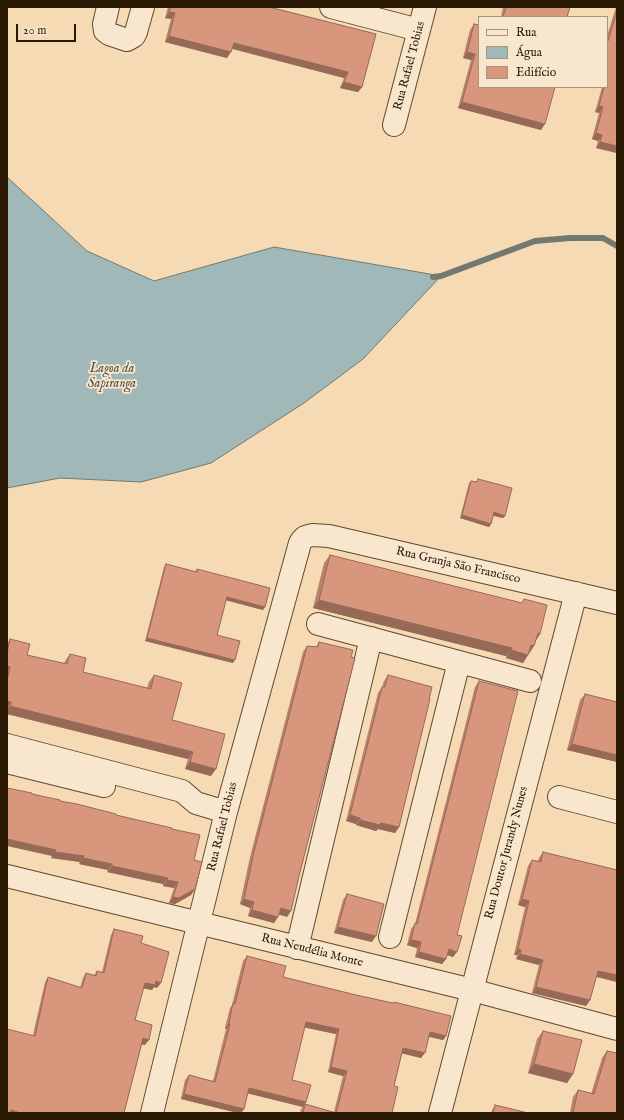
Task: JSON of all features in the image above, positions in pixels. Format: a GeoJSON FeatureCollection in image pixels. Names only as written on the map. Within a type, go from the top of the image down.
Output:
{"type":"FeatureCollection","features":[{"type":"Feature","properties":{"kind":"street"},"geometry":{"type":"LineString","coordinates":[[108,7],[104,24],[105,31],[109,34],[127,40],[134,36],[136,32],[143,7]]}},
{"type":"Feature","properties":{"kind":"street"},"geometry":{"type":"LineString","coordinates":[[331,7],[419,30]]}},
{"type":"Feature","properties":{"kind":"street","name":"Rua Rafael Tobias"},"geometry":{"type":"LineString","coordinates":[[394,124],[425,7]]}},
{"type":"Feature","properties":{"kind":"street","name":"Rua Granja São Francisco"},"geometry":{"type":"LineString","coordinates":[[300,543],[305,537],[312,535],[329,536],[617,603]]}},
{"type":"Feature","properties":{"kind":"street","name":"Rua Rafael Tobias"},"geometry":{"type":"LineString","coordinates":[[152,1113],[226,812],[300,543]]}},
{"type":"Feature","properties":{"kind":"street","name":"Rua Doutor Jurandy Nunes"},"geometry":{"type":"LineString","coordinates":[[440,1113],[576,593]]}},
{"type":"Feature","properties":{"kind":"street"},"geometry":{"type":"LineString","coordinates":[[318,624],[530,681]]}},
{"type":"Feature","properties":{"kind":"street"},"geometry":{"type":"LineString","coordinates":[[297,948],[371,638]]}},
{"type":"Feature","properties":{"kind":"street"},"geometry":{"type":"LineString","coordinates":[[390,936],[459,662]]}},
{"type":"Feature","properties":{"kind":"street"},"geometry":{"type":"LineString","coordinates":[[7,745],[182,791],[196,803],[226,812]]}},
{"type":"Feature","properties":{"kind":"street"},"geometry":{"type":"LineString","coordinates":[[7,762],[182,806],[196,803]]}},
{"type":"Feature","properties":{"kind":"street"},"geometry":{"type":"LineString","coordinates":[[559,797],[617,812]]}},
{"type":"Feature","properties":{"kind":"street","name":"Rua Neudélia Monte"},"geometry":{"type":"LineString","coordinates":[[7,876],[472,990],[617,1029]]}},
{"type":"Feature","properties":{"kind":"water","name":"Lagoa da Sapiranga"},"geometry":{"type":"Polygon","coordinates":[[[7,177],[87,251],[154,281],[274,247],[441,276],[363,359],[304,403],[211,463],[141,482],[60,478],[7,488],[7,177]]]}},
{"type":"Feature","properties":{"kind":"building"},"geometry":{"type":"Polygon","coordinates":[[[171,7],[269,7],[376,34],[362,87],[344,82],[348,72],[234,43],[231,52],[169,36],[175,13],[169,12],[171,7]]]}},
{"type":"Feature","properties":{"kind":"building"},"geometry":{"type":"Polygon","coordinates":[[[506,7],[570,7],[567,16],[503,16],[506,7]]]}},
{"type":"Feature","properties":{"kind":"building"},"geometry":{"type":"Polygon","coordinates":[[[617,11],[617,146],[600,142],[602,135],[596,133],[603,107],[599,106],[604,88],[608,88],[608,41],[617,11]]]}},
{"type":"Feature","properties":{"kind":"building"},"geometry":{"type":"Polygon","coordinates":[[[474,24],[478,25],[478,88],[555,88],[545,124],[462,102],[475,54],[467,52],[474,24]]]}},
{"type":"Feature","properties":{"kind":"building"},"geometry":{"type":"Polygon","coordinates":[[[478,479],[512,488],[505,516],[494,512],[491,524],[462,515],[471,481],[477,482],[478,479]]]}},
{"type":"Feature","properties":{"kind":"building"},"geometry":{"type":"Polygon","coordinates":[[[330,555],[522,603],[524,599],[547,605],[540,634],[538,633],[534,646],[531,645],[528,655],[511,650],[512,648],[319,600],[330,555]]]}},
{"type":"Feature","properties":{"kind":"building"},"geometry":{"type":"Polygon","coordinates":[[[166,564],[197,572],[197,569],[270,588],[265,607],[227,597],[217,635],[240,641],[235,660],[147,638],[166,564]]]}},
{"type":"Feature","properties":{"kind":"building"},"geometry":{"type":"Polygon","coordinates":[[[10,639],[30,644],[27,655],[67,664],[70,654],[86,658],[83,672],[151,689],[154,675],[182,683],[172,720],[225,734],[216,769],[190,762],[193,752],[10,706],[11,702],[7,701],[7,681],[10,667],[7,666],[7,653],[10,639]]]}},
{"type":"Feature","properties":{"kind":"building"},"geometry":{"type":"Polygon","coordinates":[[[319,642],[353,650],[351,657],[355,658],[291,911],[281,908],[278,917],[252,910],[254,902],[244,899],[254,852],[307,646],[318,647],[319,642]]]}},
{"type":"Feature","properties":{"kind":"building"},"geometry":{"type":"Polygon","coordinates":[[[388,675],[432,687],[399,827],[381,823],[380,825],[360,820],[360,818],[350,815],[382,687],[385,687],[388,675]]]}},
{"type":"Feature","properties":{"kind":"building"},"geometry":{"type":"Polygon","coordinates":[[[479,681],[518,691],[457,935],[462,936],[457,952],[449,949],[446,959],[419,952],[421,942],[411,940],[415,923],[417,924],[479,681]]]}},
{"type":"Feature","properties":{"kind":"building"},"geometry":{"type":"Polygon","coordinates":[[[585,694],[617,702],[617,755],[572,744],[585,694]]]}},
{"type":"Feature","properties":{"kind":"building"},"geometry":{"type":"Polygon","coordinates":[[[7,788],[200,835],[194,860],[202,862],[195,889],[179,898],[173,897],[178,882],[167,880],[168,878],[112,866],[112,864],[83,858],[84,856],[55,852],[56,850],[7,839],[7,788]]]}},
{"type":"Feature","properties":{"kind":"building"},"geometry":{"type":"Polygon","coordinates":[[[543,852],[617,870],[617,975],[598,971],[590,1000],[536,987],[543,960],[520,954],[521,950],[518,949],[529,901],[522,899],[532,860],[541,862],[543,852]]]}},
{"type":"Feature","properties":{"kind":"building"},"geometry":{"type":"Polygon","coordinates":[[[347,894],[384,904],[376,936],[338,927],[347,894]]]}},
{"type":"Feature","properties":{"kind":"building"},"geometry":{"type":"Polygon","coordinates":[[[114,929],[143,936],[141,943],[169,952],[161,983],[156,981],[155,985],[145,983],[135,1020],[152,1025],[149,1040],[143,1038],[124,1113],[21,1113],[11,1110],[10,1113],[7,1113],[7,1029],[35,1036],[48,977],[82,988],[86,973],[96,976],[97,971],[104,973],[114,929]]]}},
{"type":"Feature","properties":{"kind":"building"},"geometry":{"type":"Polygon","coordinates":[[[247,956],[286,966],[283,977],[451,1016],[446,1036],[430,1032],[425,1053],[403,1048],[394,1086],[398,1087],[392,1113],[336,1113],[347,1071],[331,1067],[339,1029],[306,1022],[292,1080],[311,1085],[306,1102],[249,1088],[244,1109],[184,1094],[189,1075],[215,1082],[230,1024],[233,1003],[235,1004],[247,956]]]}},
{"type":"Feature","properties":{"kind":"building"},"geometry":{"type":"Polygon","coordinates":[[[543,1031],[582,1040],[573,1074],[534,1064],[543,1031]]]}},
{"type":"Feature","properties":{"kind":"building"},"geometry":{"type":"Polygon","coordinates":[[[607,1051],[617,1053],[617,1113],[573,1113],[578,1090],[594,1094],[607,1051]]]}},
{"type":"Feature","properties":{"kind":"building"},"geometry":{"type":"Polygon","coordinates":[[[305,1104],[336,1113],[303,1113],[305,1104]]]}},
{"type":"Feature","properties":{"kind":"building"},"geometry":{"type":"Polygon","coordinates":[[[495,1105],[528,1113],[493,1113],[495,1105]]]}},
{"type":"Feature","properties":{"kind":"waterway"},"geometry":{"type":"LineString","coordinates":[[433,277],[441,276],[535,241],[570,238],[603,238],[617,246]]}}]}
